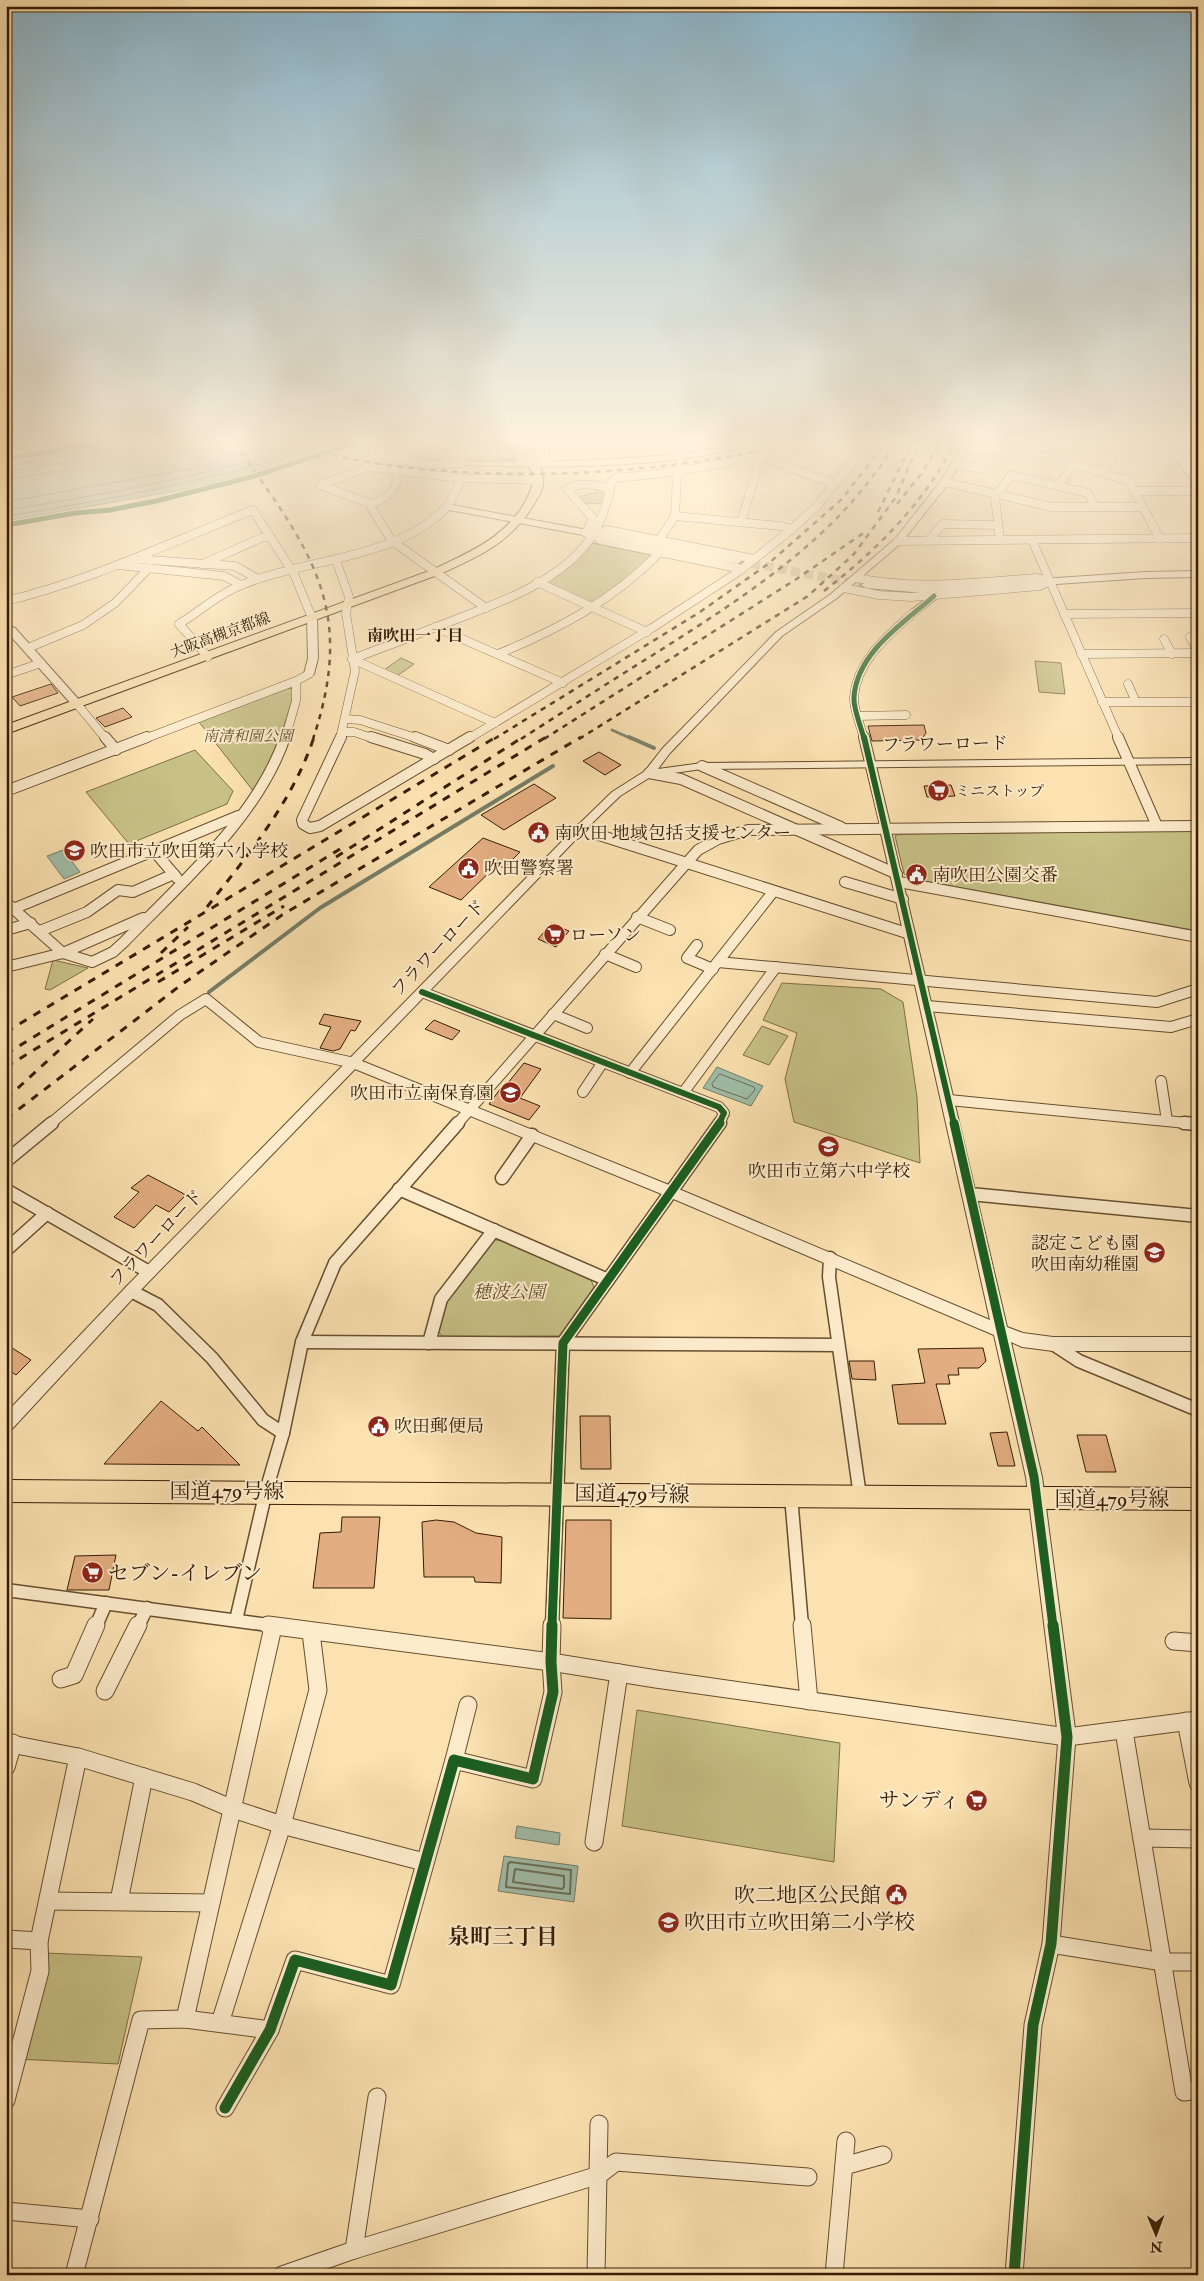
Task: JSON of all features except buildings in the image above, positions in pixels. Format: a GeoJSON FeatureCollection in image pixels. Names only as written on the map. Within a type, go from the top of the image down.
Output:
{"type":"FeatureCollection","features":[{"type":"Feature","properties":{"kind":"highway","name":"国道479号線"},"geometry":{"type":"LineString","coordinates":[[6,1491],[266,1491],[1198,1499]]}},
{"type":"Feature","properties":{"kind":"main road","name":"大阪高槻京都線"},"geometry":{"type":"LineString","coordinates":[[6,730],[436,572],[482,549]]}},
{"type":"Feature","properties":{"kind":"street"},"geometry":{"type":"LineString","coordinates":[[6,601],[57,588],[154,549]]}},
{"type":"Feature","properties":{"kind":"street"},"geometry":{"type":"LineString","coordinates":[[202,565],[235,549]]}},
{"type":"Feature","properties":{"kind":"street"},"geometry":{"type":"LineString","coordinates":[[6,792],[296,681],[309,674],[313,658],[312,618],[290,570],[278,549]]}},
{"type":"Feature","properties":{"kind":"street"},"geometry":{"type":"LineString","coordinates":[[208,657],[179,624],[242,585],[290,570],[336,560],[367,549]]}},
{"type":"Feature","properties":{"kind":"street"},"geometry":{"type":"LineString","coordinates":[[404,549],[486,608]]}},
{"type":"Feature","properties":{"kind":"street"},"geometry":{"type":"LineString","coordinates":[[352,659],[486,608],[560,568],[580,549]]}},
{"type":"Feature","properties":{"kind":"street"},"geometry":{"type":"LineString","coordinates":[[647,549],[740,565]]}},
{"type":"Feature","properties":{"kind":"street"},"geometry":{"type":"LineString","coordinates":[[667,549],[740,565]]}},
{"type":"Feature","properties":{"kind":"street"},"geometry":{"type":"LineString","coordinates":[[703,549],[754,560]]}},
{"type":"Feature","properties":{"kind":"street"},"geometry":{"type":"LineString","coordinates":[[336,560],[349,596],[346,613],[355,671],[342,732],[302,820],[306,826],[320,826],[563,683],[647,632],[740,565],[754,560],[767,549]]}},
{"type":"Feature","properties":{"kind":"street"},"geometry":{"type":"LineString","coordinates":[[888,549],[844,588],[779,634],[666,751],[649,773],[677,777],[797,829],[898,878],[1198,937]]}},
{"type":"Feature","properties":{"kind":"street"},"geometry":{"type":"LineString","coordinates":[[1036,549],[1157,826]]}},
{"type":"Feature","properties":{"kind":"street"},"geometry":{"type":"LineString","coordinates":[[498,654],[565,626],[595,608],[629,584],[660,552]]}},
{"type":"Feature","properties":{"kind":"street"},"geometry":{"type":"LineString","coordinates":[[133,558],[202,565],[235,566],[254,574],[258,579]]}},
{"type":"Feature","properties":{"kind":"street"},"geometry":{"type":"LineString","coordinates":[[116,565],[224,576],[242,585]]}},
{"type":"Feature","properties":{"kind":"street"},"geometry":{"type":"LineString","coordinates":[[28,648],[83,625],[115,603],[149,568]]}},
{"type":"Feature","properties":{"kind":"street"},"geometry":{"type":"LineString","coordinates":[[866,585],[924,590],[1050,581],[1198,574]]}},
{"type":"Feature","properties":{"kind":"street"},"geometry":{"type":"LineString","coordinates":[[856,578],[894,585],[919,586],[1036,578],[1050,581]]}},
{"type":"Feature","properties":{"kind":"street"},"geometry":{"type":"LineString","coordinates":[[844,588],[897,596],[934,596],[1040,586],[1050,581]]}},
{"type":"Feature","properties":{"kind":"street"},"geometry":{"type":"LineString","coordinates":[[537,582],[647,632]]}},
{"type":"Feature","properties":{"kind":"street"},"geometry":{"type":"LineString","coordinates":[[934,596],[876,648],[861,671],[854,698],[903,899],[1038,1498],[1067,1737],[1051,1944],[1033,2025],[1018,2274]]}},
{"type":"Feature","properties":{"kind":"street"},"geometry":{"type":"LineString","coordinates":[[1064,614],[1198,613]]}},
{"type":"Feature","properties":{"kind":"street"},"geometry":{"type":"LineString","coordinates":[[6,628],[12,630],[116,750]]}},
{"type":"Feature","properties":{"kind":"street"},"geometry":{"type":"LineString","coordinates":[[435,628],[563,683]]}},
{"type":"Feature","properties":{"kind":"street"},"geometry":{"type":"LineString","coordinates":[[1081,654],[1197,655],[1190,637]]}},
{"type":"Feature","properties":{"kind":"street"},"geometry":{"type":"LineString","coordinates":[[1164,639],[1172,654]]}},
{"type":"Feature","properties":{"kind":"street"},"geometry":{"type":"LineString","coordinates":[[352,659],[495,723]]}},
{"type":"Feature","properties":{"kind":"street"},"geometry":{"type":"LineString","coordinates":[[6,675],[41,663]]}},
{"type":"Feature","properties":{"kind":"street"},"geometry":{"type":"LineString","coordinates":[[10,906],[40,931],[62,954],[92,962],[115,950],[182,883],[257,794],[289,728],[299,690],[296,681]]}},
{"type":"Feature","properties":{"kind":"street"},"geometry":{"type":"LineString","coordinates":[[1128,684],[1136,702]]}},
{"type":"Feature","properties":{"kind":"street"},"geometry":{"type":"LineString","coordinates":[[1102,702],[1198,702]]}},
{"type":"Feature","properties":{"kind":"street"},"geometry":{"type":"LineString","coordinates":[[858,716],[906,715]]}},
{"type":"Feature","properties":{"kind":"street"},"geometry":{"type":"LineString","coordinates":[[346,719],[360,720],[439,745],[449,750]]}},
{"type":"Feature","properties":{"kind":"street"},"geometry":{"type":"LineString","coordinates":[[342,732],[354,732],[425,754],[434,759]]}},
{"type":"Feature","properties":{"kind":"street","name":"フラワーロード"},"geometry":{"type":"LineString","coordinates":[[6,1424],[149,1272],[354,1063],[580,828],[616,794],[649,773],[702,766],[1198,761]]}},
{"type":"Feature","properties":{"kind":"street"},"geometry":{"type":"LineString","coordinates":[[702,766],[845,829]]}},
{"type":"Feature","properties":{"kind":"street"},"geometry":{"type":"LineString","coordinates":[[10,906],[154,851],[241,814]]}},
{"type":"Feature","properties":{"kind":"street"},"geometry":{"type":"LineString","coordinates":[[236,1620],[266,1491],[283,1433],[302,1342],[335,1263],[637,917],[698,850],[718,839],[748,830],[1198,826]]}},
{"type":"Feature","properties":{"kind":"street"},"geometry":{"type":"LineString","coordinates":[[580,828],[773,892],[910,934]]}},
{"type":"Feature","properties":{"kind":"street"},"geometry":{"type":"LineString","coordinates":[[154,851],[182,883]]}},
{"type":"Feature","properties":{"kind":"street"},"geometry":{"type":"LineString","coordinates":[[40,931],[87,912],[118,890],[133,892],[174,874]]}},
{"type":"Feature","properties":{"kind":"street"},"geometry":{"type":"LineString","coordinates":[[845,882],[903,899]]}},
{"type":"Feature","properties":{"kind":"street"},"geometry":{"type":"LineString","coordinates":[[630,1073],[773,892]]}},
{"type":"Feature","properties":{"kind":"street"},"geometry":{"type":"LineString","coordinates":[[6,999],[6,968],[62,954],[148,916]]}},
{"type":"Feature","properties":{"kind":"street"},"geometry":{"type":"LineString","coordinates":[[637,917],[670,930]]}},
{"type":"Feature","properties":{"kind":"street"},"geometry":{"type":"LineString","coordinates":[[6,930],[31,923]]}},
{"type":"Feature","properties":{"kind":"street"},"geometry":{"type":"LineString","coordinates":[[697,945],[687,958],[716,965],[776,968],[1157,1002],[1198,990]]}},
{"type":"Feature","properties":{"kind":"street"},"geometry":{"type":"LineString","coordinates":[[605,954],[636,968]]}},
{"type":"Feature","properties":{"kind":"street"},"geometry":{"type":"LineString","coordinates":[[683,1093],[776,968]]}},
{"type":"Feature","properties":{"kind":"street"},"geometry":{"type":"LineString","coordinates":[[422,992],[719,1107],[724,1113],[723,1119],[563,1343],[551,1662],[552,1692],[533,1779],[454,1760]]}},
{"type":"Feature","properties":{"kind":"street"},"geometry":{"type":"LineString","coordinates":[[6,1161],[180,1016],[206,999],[259,1042],[354,1063],[999,1328],[1022,1340],[1053,1344],[1198,1344]]}},
{"type":"Feature","properties":{"kind":"street"},"geometry":{"type":"LineString","coordinates":[[927,1006],[1171,1027],[1198,1019]]}},
{"type":"Feature","properties":{"kind":"street"},"geometry":{"type":"LineString","coordinates":[[553,1014],[587,1028]]}},
{"type":"Feature","properties":{"kind":"street"},"geometry":{"type":"LineString","coordinates":[[584,1092],[603,1062]]}},
{"type":"Feature","properties":{"kind":"street"},"geometry":{"type":"LineString","coordinates":[[1161,1081],[1167,1122]]}},
{"type":"Feature","properties":{"kind":"street"},"geometry":{"type":"LineString","coordinates":[[949,1100],[1198,1124]]}},
{"type":"Feature","properties":{"kind":"street"},"geometry":{"type":"LineString","coordinates":[[502,1178],[532,1135]]}},
{"type":"Feature","properties":{"kind":"street"},"geometry":{"type":"LineString","coordinates":[[399,1189],[608,1280]]}},
{"type":"Feature","properties":{"kind":"street"},"geometry":{"type":"LineString","coordinates":[[6,1190],[149,1272]]}},
{"type":"Feature","properties":{"kind":"street"},"geometry":{"type":"LineString","coordinates":[[970,1194],[1198,1216]]}},
{"type":"Feature","properties":{"kind":"street"},"geometry":{"type":"LineString","coordinates":[[6,1250],[47,1213]]}},
{"type":"Feature","properties":{"kind":"street"},"geometry":{"type":"LineString","coordinates":[[429,1343],[441,1299],[494,1230]]}},
{"type":"Feature","properties":{"kind":"street"},"geometry":{"type":"LineString","coordinates":[[830,1258],[830,1277],[838,1345],[860,1496]]}},
{"type":"Feature","properties":{"kind":"street"},"geometry":{"type":"LineString","coordinates":[[131,1291],[158,1306],[212,1358],[263,1420],[283,1433]]}},
{"type":"Feature","properties":{"kind":"street"},"geometry":{"type":"LineString","coordinates":[[302,1342],[838,1345]]}},
{"type":"Feature","properties":{"kind":"street"},"geometry":{"type":"LineString","coordinates":[[1053,1344],[1079,1361],[1198,1410]]}},
{"type":"Feature","properties":{"kind":"street"},"geometry":{"type":"LineString","coordinates":[[791,1496],[809,1701]]}},
{"type":"Feature","properties":{"kind":"street"},"geometry":{"type":"LineString","coordinates":[[6,1590],[236,1620],[273,1627],[551,1662],[1067,1737],[1192,1721],[1198,1783]]}},
{"type":"Feature","properties":{"kind":"street"},"geometry":{"type":"LineString","coordinates":[[61,1679],[74,1675],[106,1603]]}},
{"type":"Feature","properties":{"kind":"street"},"geometry":{"type":"LineString","coordinates":[[105,1691],[147,1608]]}},
{"type":"Feature","properties":{"kind":"street"},"geometry":{"type":"LineString","coordinates":[[186,2019],[273,1627]]}},
{"type":"Feature","properties":{"kind":"street"},"geometry":{"type":"LineString","coordinates":[[220,2023],[282,1825],[318,1690],[311,1632]]}},
{"type":"Feature","properties":{"kind":"street"},"geometry":{"type":"LineString","coordinates":[[1174,1641],[1198,1642]]}},
{"type":"Feature","properties":{"kind":"street"},"geometry":{"type":"LineString","coordinates":[[594,1842],[619,1673]]}},
{"type":"Feature","properties":{"kind":"street"},"geometry":{"type":"LineString","coordinates":[[225,2108],[270,2030],[295,1960],[392,1985],[468,1705]]}},
{"type":"Feature","properties":{"kind":"street"},"geometry":{"type":"LineString","coordinates":[[1124,1731],[1184,2092],[1198,2090]]}},
{"type":"Feature","properties":{"kind":"street"},"geometry":{"type":"LineString","coordinates":[[6,1767],[9,1743],[78,1757],[192,1792],[233,1810],[282,1825],[424,1862]]}},
{"type":"Feature","properties":{"kind":"street"},"geometry":{"type":"LineString","coordinates":[[6,2100],[40,1971],[39,1940],[78,1757]]}},
{"type":"Feature","properties":{"kind":"street"},"geometry":{"type":"LineString","coordinates":[[120,1901],[144,1778]]}},
{"type":"Feature","properties":{"kind":"street"},"geometry":{"type":"LineString","coordinates":[[1142,1838],[1198,1839]]}},
{"type":"Feature","properties":{"kind":"street"},"geometry":{"type":"LineString","coordinates":[[48,1901],[211,1903]]}},
{"type":"Feature","properties":{"kind":"street"},"geometry":{"type":"LineString","coordinates":[[6,1939],[39,1940]]}},
{"type":"Feature","properties":{"kind":"street"},"geometry":{"type":"LineString","coordinates":[[1051,1944],[1163,1962],[1198,1962]]}},
{"type":"Feature","properties":{"kind":"street"},"geometry":{"type":"LineString","coordinates":[[74,2275],[140,2020],[186,2019],[270,2030]]}},
{"type":"Feature","properties":{"kind":"street"},"geometry":{"type":"LineString","coordinates":[[354,2250],[377,2098]]}},
{"type":"Feature","properties":{"kind":"street"},"geometry":{"type":"LineString","coordinates":[[596,2275],[599,2124]]}},
{"type":"Feature","properties":{"kind":"street"},"geometry":{"type":"LineString","coordinates":[[834,2275],[846,2141]]}},
{"type":"Feature","properties":{"kind":"street"},"geometry":{"type":"LineString","coordinates":[[844,2166],[883,2154]]}},
{"type":"Feature","properties":{"kind":"street"},"geometry":{"type":"LineString","coordinates":[[282,2275],[354,2250],[599,2175],[616,2162],[808,2177]]}},
{"type":"Feature","properties":{"kind":"street"},"geometry":{"type":"LineString","coordinates":[[6,2211],[90,2219]]}},
{"type":"Feature","properties":{"kind":"green space"},"geometry":{"type":"Polygon","coordinates":[[[584,549],[625,549],[653,555],[638,571],[591,604],[546,584],[546,581],[584,549]]]}},
{"type":"Feature","properties":{"kind":"green space"},"geometry":{"type":"Polygon","coordinates":[[[401,658],[414,664],[397,676],[384,670],[401,658]]]}},
{"type":"Feature","properties":{"kind":"green space"},"geometry":{"type":"Polygon","coordinates":[[[1035,661],[1061,663],[1065,694],[1039,692],[1035,661]]]}},
{"type":"Feature","properties":{"kind":"green space","name":"南清和園公園"},"geometry":{"type":"Polygon","coordinates":[[[288,688],[295,689],[287,716],[273,755],[254,792],[199,722],[288,688]]]}},
{"type":"Feature","properties":{"kind":"green space"},"geometry":{"type":"Polygon","coordinates":[[[195,750],[233,791],[227,804],[129,844],[86,792],[195,750]]]}},
{"type":"Feature","properties":{"kind":"green space"},"geometry":{"type":"Polygon","coordinates":[[[1198,831],[1198,931],[908,878],[904,874],[895,836],[899,834],[1198,831]]]}},
{"type":"Feature","properties":{"kind":"green space"},"geometry":{"type":"Polygon","coordinates":[[[53,960],[88,968],[50,990],[45,989],[53,960]]]}},
{"type":"Feature","properties":{"kind":"green space"},"geometry":{"type":"Polygon","coordinates":[[[782,983],[881,989],[903,1002],[917,1097],[920,1163],[794,1122],[785,1079],[797,1033],[763,1020],[782,983]]]}},
{"type":"Feature","properties":{"kind":"green space"},"geometry":{"type":"Polygon","coordinates":[[[762,1026],[788,1036],[769,1065],[743,1055],[762,1026]]]}},
{"type":"Feature","properties":{"kind":"green space","name":"穂波公園"},"geometry":{"type":"Polygon","coordinates":[[[492,1240],[502,1240],[591,1280],[594,1287],[559,1336],[444,1337],[437,1331],[447,1301],[492,1240]]]}},
{"type":"Feature","properties":{"kind":"green space"},"geometry":{"type":"Polygon","coordinates":[[[637,1710],[840,1743],[834,1862],[622,1826],[637,1710]]]}},
{"type":"Feature","properties":{"kind":"green space"},"geometry":{"type":"Polygon","coordinates":[[[45,1953],[142,1957],[118,2064],[17,2059],[45,1953]]]}},
{"type":"Feature","properties":{"kind":"water"},"geometry":{"type":"Polygon","coordinates":[[[63,850],[80,872],[64,879],[47,856],[63,850]]]}},
{"type":"Feature","properties":{"kind":"water"},"geometry":{"type":"Polygon","coordinates":[[[717,1067],[763,1086],[751,1106],[703,1088],[717,1067]]]}},
{"type":"Feature","properties":{"kind":"water"},"geometry":{"type":"Polygon","coordinates":[[[517,1826],[560,1833],[559,1845],[515,1838],[517,1826]]]}},
{"type":"Feature","properties":{"kind":"water"},"geometry":{"type":"Polygon","coordinates":[[[504,1856],[578,1866],[574,1902],[498,1891],[504,1856]]]}},
{"type":"Feature","properties":{"kind":"waterway"},"geometry":{"type":"LineString","coordinates":[[612,730],[632,739]]}},
{"type":"Feature","properties":{"kind":"waterway"},"geometry":{"type":"LineString","coordinates":[[629,737],[654,748]]}},
{"type":"Feature","properties":{"kind":"waterway"},"geometry":{"type":"LineString","coordinates":[[209,992],[320,908],[553,766]]}},
{"type":"Feature","properties":{"kind":"tunnel"},"geometry":{"type":"LineString","coordinates":[[738,561],[866,585]]}},
{"type":"Feature","properties":{"kind":"railway"},"geometry":{"type":"LineString","coordinates":[[305,549],[318,580],[327,614],[330,651],[326,692],[313,739]]}},
{"type":"Feature","properties":{"kind":"railway"},"geometry":{"type":"LineString","coordinates":[[494,739],[700,612],[768,564],[785,549]]}},
{"type":"Feature","properties":{"kind":"railway"},"geometry":{"type":"LineString","coordinates":[[521,739],[704,622],[751,590],[803,549]]}},
{"type":"Feature","properties":{"kind":"railway"},"geometry":{"type":"LineString","coordinates":[[544,739],[798,578],[840,549]]}},
{"type":"Feature","properties":{"kind":"railway"},"geometry":{"type":"LineString","coordinates":[[579,739],[808,596],[857,549]]}},
{"type":"Feature","properties":{"kind":"railway"},"geometry":{"type":"LineString","coordinates":[[824,591],[873,549]]}},
{"type":"Feature","properties":{"kind":"railway"},"geometry":{"type":"LineString","coordinates":[[207,907],[253,847],[282,805],[305,761],[314,737]]}},
{"type":"Feature","properties":{"kind":"railway"},"geometry":{"type":"LineString","coordinates":[[6,1032],[496,737]]}},
{"type":"Feature","properties":{"kind":"railway"},"geometry":{"type":"LineString","coordinates":[[336,857],[523,737]]}},
{"type":"Feature","properties":{"kind":"railway"},"geometry":{"type":"LineString","coordinates":[[6,1067],[546,737]]}},
{"type":"Feature","properties":{"kind":"railway"},"geometry":{"type":"LineString","coordinates":[[6,1119],[181,985],[282,915],[581,737]]}},
{"type":"Feature","properties":{"kind":"railway"},"geometry":{"type":"LineString","coordinates":[[6,1054],[340,849]]}},
{"type":"Feature","properties":{"kind":"railway"},"geometry":{"type":"LineString","coordinates":[[158,982],[284,906]]}},
{"type":"Feature","properties":{"kind":"railway"},"geometry":{"type":"LineString","coordinates":[[161,953],[188,927]]}},
{"type":"Feature","properties":{"kind":"railway"},"geometry":{"type":"LineString","coordinates":[[6,1099],[93,1019]]}},
{"type":"Feature","properties":{"kind":"cycle path"},"geometry":{"type":"LineString","coordinates":[[934,596],[876,648],[861,671],[854,698],[903,899],[1034,1477],[1067,1737],[1051,1944],[1033,2025],[1014,2275]]}},
{"type":"Feature","properties":{"kind":"cycle path"},"geometry":{"type":"LineString","coordinates":[[225,2108],[270,2030],[295,1960],[391,1985],[454,1760],[533,1779],[553,1692],[551,1662],[563,1343],[723,1119],[724,1113],[719,1107],[422,992]]}},
{"type":"Feature","properties":{"kind":"place","name":"ミニストップ"},"geometry":{"type":"Point","coordinates":[939,791]}},
{"type":"Feature","properties":{"kind":"place","name":"南吹田 地域包括支援センター"},"geometry":{"type":"Point","coordinates":[538,833]}},
{"type":"Feature","properties":{"kind":"place","name":"吹田市立吹田第六小学校"},"geometry":{"type":"Point","coordinates":[74,851]}},
{"type":"Feature","properties":{"kind":"place","name":"吹田警察署"},"geometry":{"type":"Point","coordinates":[468,868]}},
{"type":"Feature","properties":{"kind":"place","name":"南吹田公園交番"},"geometry":{"type":"Point","coordinates":[916,875]}},
{"type":"Feature","properties":{"kind":"place","name":"ローソン"},"geometry":{"type":"Point","coordinates":[554,935]}},
{"type":"Feature","properties":{"kind":"place","name":"吹田市立南保育園"},"geometry":{"type":"Point","coordinates":[510,1093]}},
{"type":"Feature","properties":{"kind":"place","name":"吹田市立第六中学校"},"geometry":{"type":"Point","coordinates":[829,1146]}},
{"type":"Feature","properties":{"kind":"place","name":"認定こども園 吹田南幼稚園"},"geometry":{"type":"Point","coordinates":[1155,1253]}},
{"type":"Feature","properties":{"kind":"place","name":"吹田郵便局"},"geometry":{"type":"Point","coordinates":[378,1426]}},
{"type":"Feature","properties":{"kind":"place","name":"セブン-イレブン"},"geometry":{"type":"Point","coordinates":[92,1573]}},
{"type":"Feature","properties":{"kind":"place","name":"サンディ"},"geometry":{"type":"Point","coordinates":[976,1800]}},
{"type":"Feature","properties":{"kind":"place","name":"吹二地区公民館"},"geometry":{"type":"Point","coordinates":[897,1895]}},
{"type":"Feature","properties":{"kind":"place","name":"吹田市立吹田第二小学校"},"geometry":{"type":"Point","coordinates":[668,1922]}},
{"type":"Feature","properties":{"kind":"district","name":"南吹田一丁目"},"geometry":{"type":"Point","coordinates":[415,635]}},
{"type":"Feature","properties":{"kind":"district","name":"泉町三丁目"},"geometry":{"type":"Point","coordinates":[503,1936]}}]}
